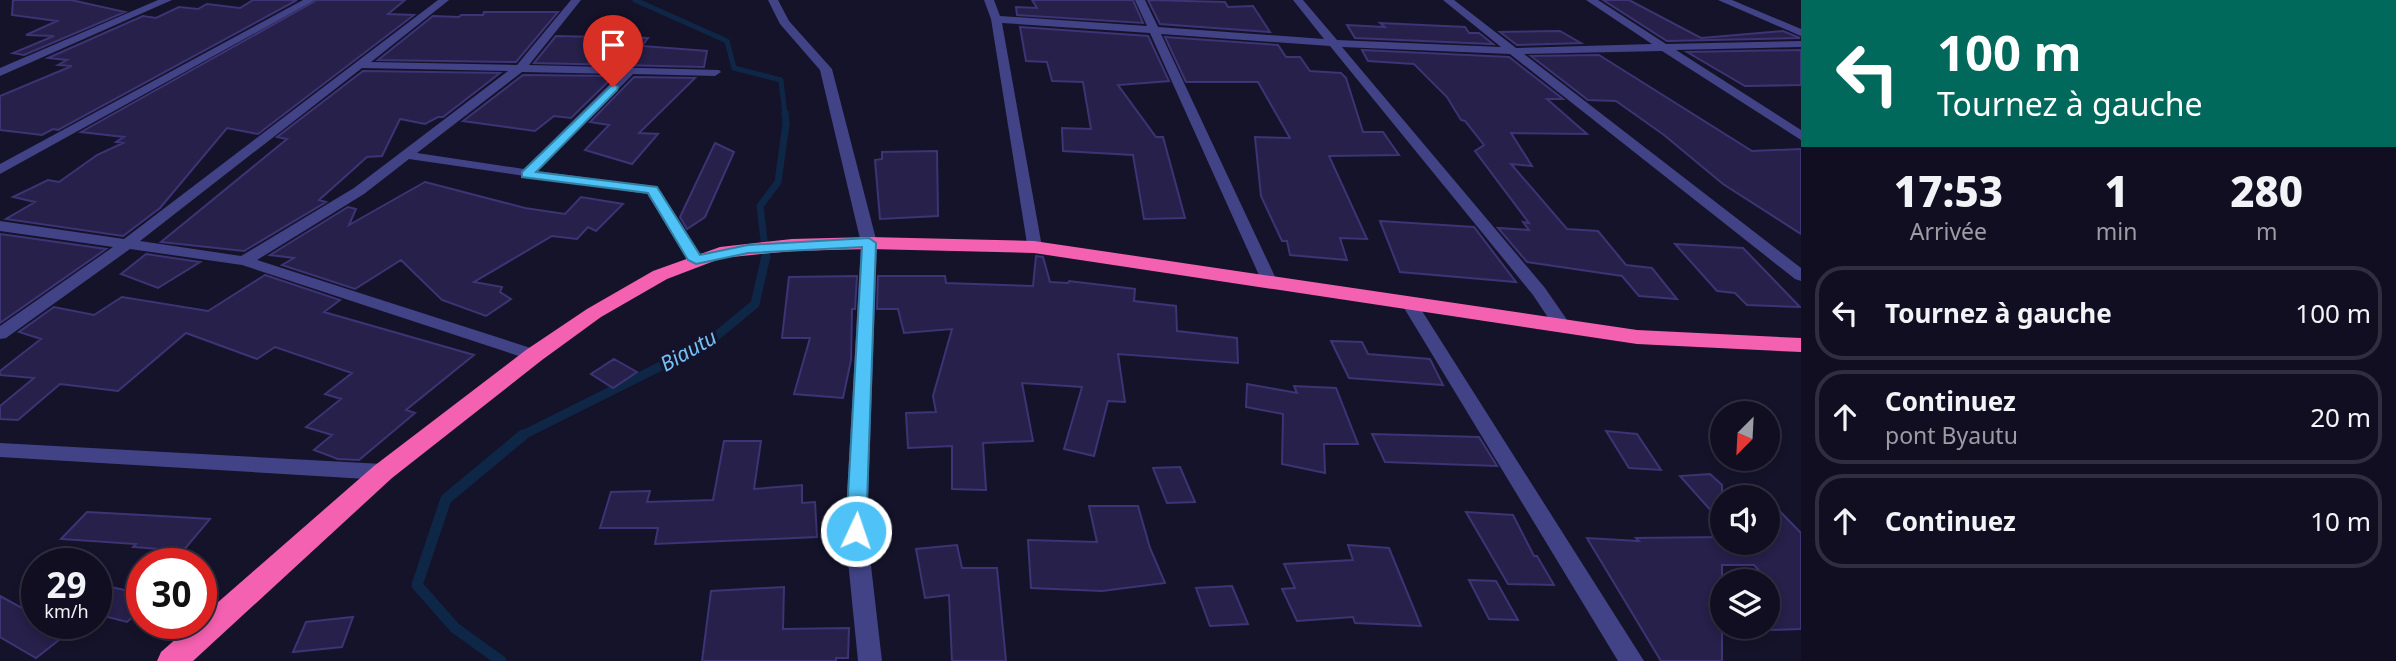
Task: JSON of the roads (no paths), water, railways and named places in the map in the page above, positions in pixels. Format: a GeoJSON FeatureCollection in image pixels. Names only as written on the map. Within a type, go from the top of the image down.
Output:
{"type":"FeatureCollection","features":[{"type":"Feature","properties":{"kind":"highway"},"geometry":{"type":"LineString","coordinates":[[172,661],[383,471],[534,355],[594,313],[660,275],[696,260],[748,249],[869,243],[1034,247],[1637,337],[1801,345]]}},
{"type":"Feature","properties":{"kind":"street"},"geometry":{"type":"LineString","coordinates":[[0,72],[167,0]]}},
{"type":"Feature","properties":{"kind":"street"},"geometry":{"type":"LineString","coordinates":[[0,170],[310,0]]}},
{"type":"Feature","properties":{"kind":"street"},"geometry":{"type":"LineString","coordinates":[[0,334],[127,244],[444,0]]}},
{"type":"Feature","properties":{"kind":"street"},"geometry":{"type":"LineString","coordinates":[[244,261],[359,191],[521,67],[576,0]]}},
{"type":"Feature","properties":{"kind":"street"},"geometry":{"type":"LineString","coordinates":[[773,0],[784,22],[826,69],[869,243],[856,531],[870,661]]}},
{"type":"Feature","properties":{"kind":"street"},"geometry":{"type":"LineString","coordinates":[[989,0],[996,19],[1034,247]]}},
{"type":"Feature","properties":{"kind":"street"},"geometry":{"type":"LineString","coordinates":[[1140,0],[1269,281]]}},
{"type":"Feature","properties":{"kind":"street"},"geometry":{"type":"LineString","coordinates":[[1298,0],[1539,292],[1563,327]]}},
{"type":"Feature","properties":{"kind":"street"},"geometry":{"type":"LineString","coordinates":[[1448,0],[1801,276]]}},
{"type":"Feature","properties":{"kind":"street"},"geometry":{"type":"LineString","coordinates":[[1591,0],[1801,136]]}},
{"type":"Feature","properties":{"kind":"street"},"geometry":{"type":"LineString","coordinates":[[1723,0],[1801,33]]}},
{"type":"Feature","properties":{"kind":"street"},"geometry":{"type":"LineString","coordinates":[[996,19],[1335,43],[1511,51],[1801,44]]}},
{"type":"Feature","properties":{"kind":"street"},"geometry":{"type":"LineString","coordinates":[[360,65],[715,72]]}},
{"type":"Feature","properties":{"kind":"street"},"geometry":{"type":"LineString","coordinates":[[527,174],[630,70]]}},
{"type":"Feature","properties":{"kind":"street"},"geometry":{"type":"LineString","coordinates":[[406,155],[652,190],[696,260]]}},
{"type":"Feature","properties":{"kind":"street"},"geometry":{"type":"LineString","coordinates":[[0,226],[244,261],[534,355]]}},
{"type":"Feature","properties":{"kind":"street"},"geometry":{"type":"LineString","coordinates":[[1409,303],[1632,661]]}},
{"type":"Feature","properties":{"kind":"street"},"geometry":{"type":"LineString","coordinates":[[0,450],[383,471]]}},
{"type":"Feature","properties":{"kind":"waterway","name":"Biautu"},"geometry":{"type":"LineString","coordinates":[[635,0],[727,41],[734,68],[781,80],[785,115]]}},
{"type":"Feature","properties":{"kind":"waterway","name":"Biautu"},"geometry":{"type":"LineString","coordinates":[[766,256],[760,206],[778,182],[786,124],[785,113]]}},
{"type":"Feature","properties":{"kind":"waterway","name":"Biautu"},"geometry":{"type":"LineString","coordinates":[[523,435],[709,342],[755,304],[766,256]]}},
{"type":"Feature","properties":{"kind":"waterway","name":"Biautu"},"geometry":{"type":"LineString","coordinates":[[501,661],[455,628],[417,585],[446,499],[523,435]]}},
{"type":"Feature","properties":{"kind":"waterway","name":"Biautu"},"geometry":{"type":"LineString","coordinates":[[519,437],[523,435]]}}]}
